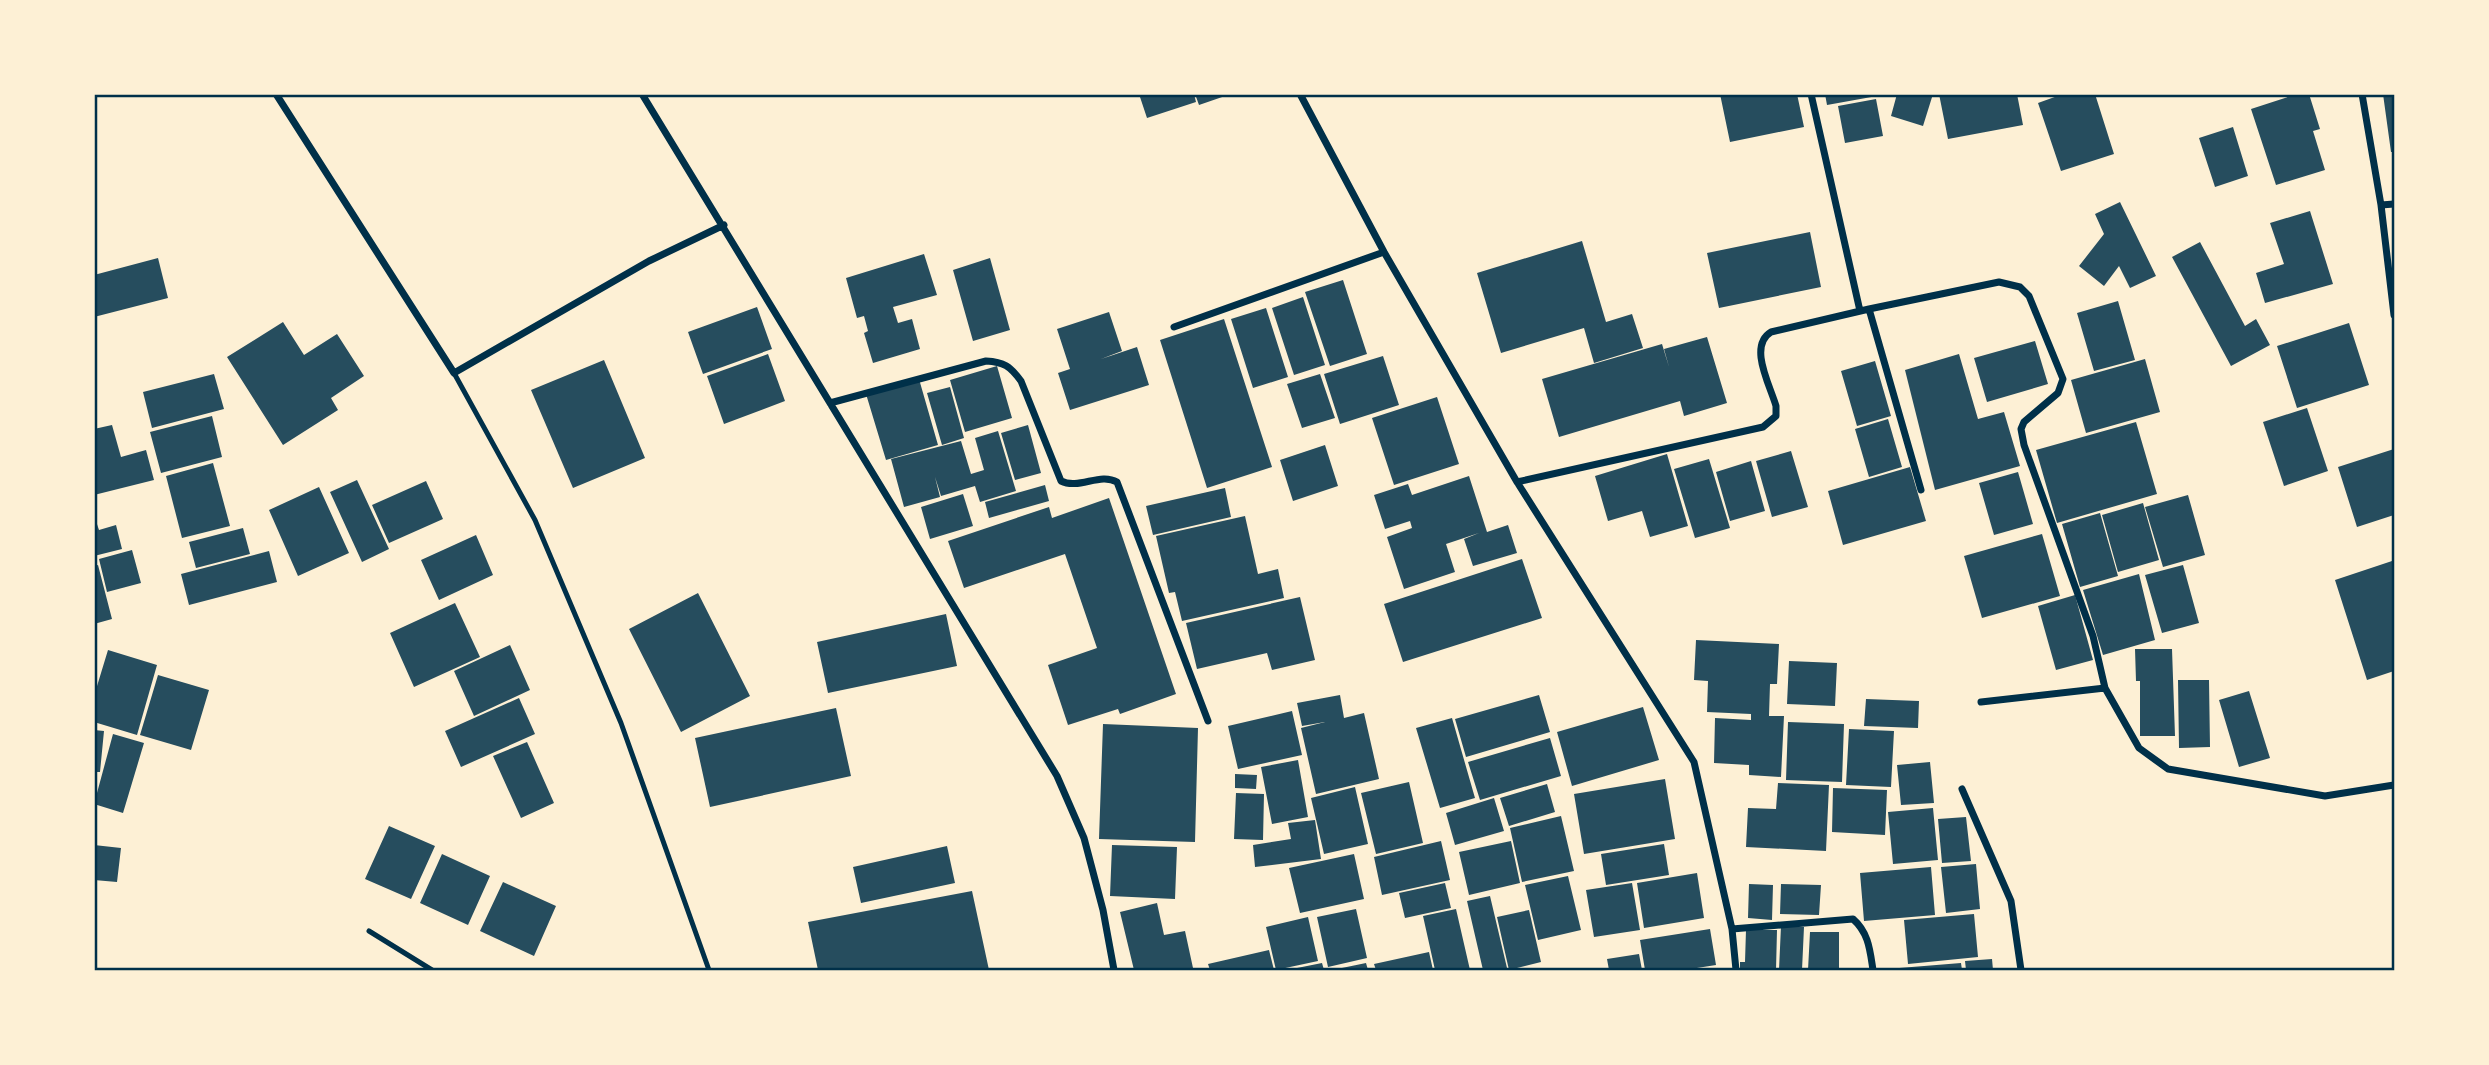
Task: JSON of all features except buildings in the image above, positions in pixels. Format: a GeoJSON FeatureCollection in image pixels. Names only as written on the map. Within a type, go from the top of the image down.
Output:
{"type":"FeatureCollection","features":[{"type":"Feature","properties":{"kind":"street"},"geometry":{"type":"LineString","coordinates":[[276,94],[454,373],[649,261],[724,225]]}},
{"type":"Feature","properties":{"kind":"street"},"geometry":{"type":"LineString","coordinates":[[642,94],[1057,776],[1084,838],[1103,910],[1114,971]]}},
{"type":"Feature","properties":{"kind":"street"},"geometry":{"type":"LineString","coordinates":[[1300,94],[1384,252],[1517,482],[1694,762],[1732,929],[1736,971]]}},
{"type":"Feature","properties":{"kind":"street"},"geometry":{"type":"LineString","coordinates":[[1811,94],[1860,311]]}},
{"type":"Feature","properties":{"kind":"street"},"geometry":{"type":"LineString","coordinates":[[2362,94],[2381,205],[2395,315]]}},
{"type":"Feature","properties":{"kind":"street"},"geometry":{"type":"LineString","coordinates":[[2381,205],[2395,204]]}},
{"type":"Feature","properties":{"kind":"street"},"geometry":{"type":"LineString","coordinates":[[1174,327],[1384,252]]}},
{"type":"Feature","properties":{"kind":"street"},"geometry":{"type":"LineString","coordinates":[[1517,482],[1763,427],[1772,422],[1776,406],[1759,348],[1763,336],[1771,332],[1999,282],[2021,287],[2029,296],[2063,379],[2058,393],[2024,422],[2021,429],[2024,445],[2093,636],[2105,688],[2139,748],[2168,769],[2325,796],[2395,785]]}},
{"type":"Feature","properties":{"kind":"street"},"geometry":{"type":"LineString","coordinates":[[1869,309],[1921,490]]}},
{"type":"Feature","properties":{"kind":"street"},"geometry":{"type":"LineString","coordinates":[[830,403],[986,361],[1003,362],[1011,367],[1021,381],[1061,481],[1071,485],[1109,478],[1117,482],[1208,721]]}},
{"type":"Feature","properties":{"kind":"street"},"geometry":{"type":"LineString","coordinates":[[1981,702],[2105,688]]}},
{"type":"Feature","properties":{"kind":"street"},"geometry":{"type":"LineString","coordinates":[[1962,789],[2011,901],[2021,971]]}},
{"type":"Feature","properties":{"kind":"street"},"geometry":{"type":"LineString","coordinates":[[1732,929],[1853,919],[1862,927],[1867,937],[1873,971]]}},
{"type":"Feature","properties":{"kind":"lane"},"geometry":{"type":"LineString","coordinates":[[454,373],[541,533],[621,723],[709,971]]}},
{"type":"Feature","properties":{"kind":"lane"},"geometry":{"type":"LineString","coordinates":[[369,931],[432,971]]}}]}
